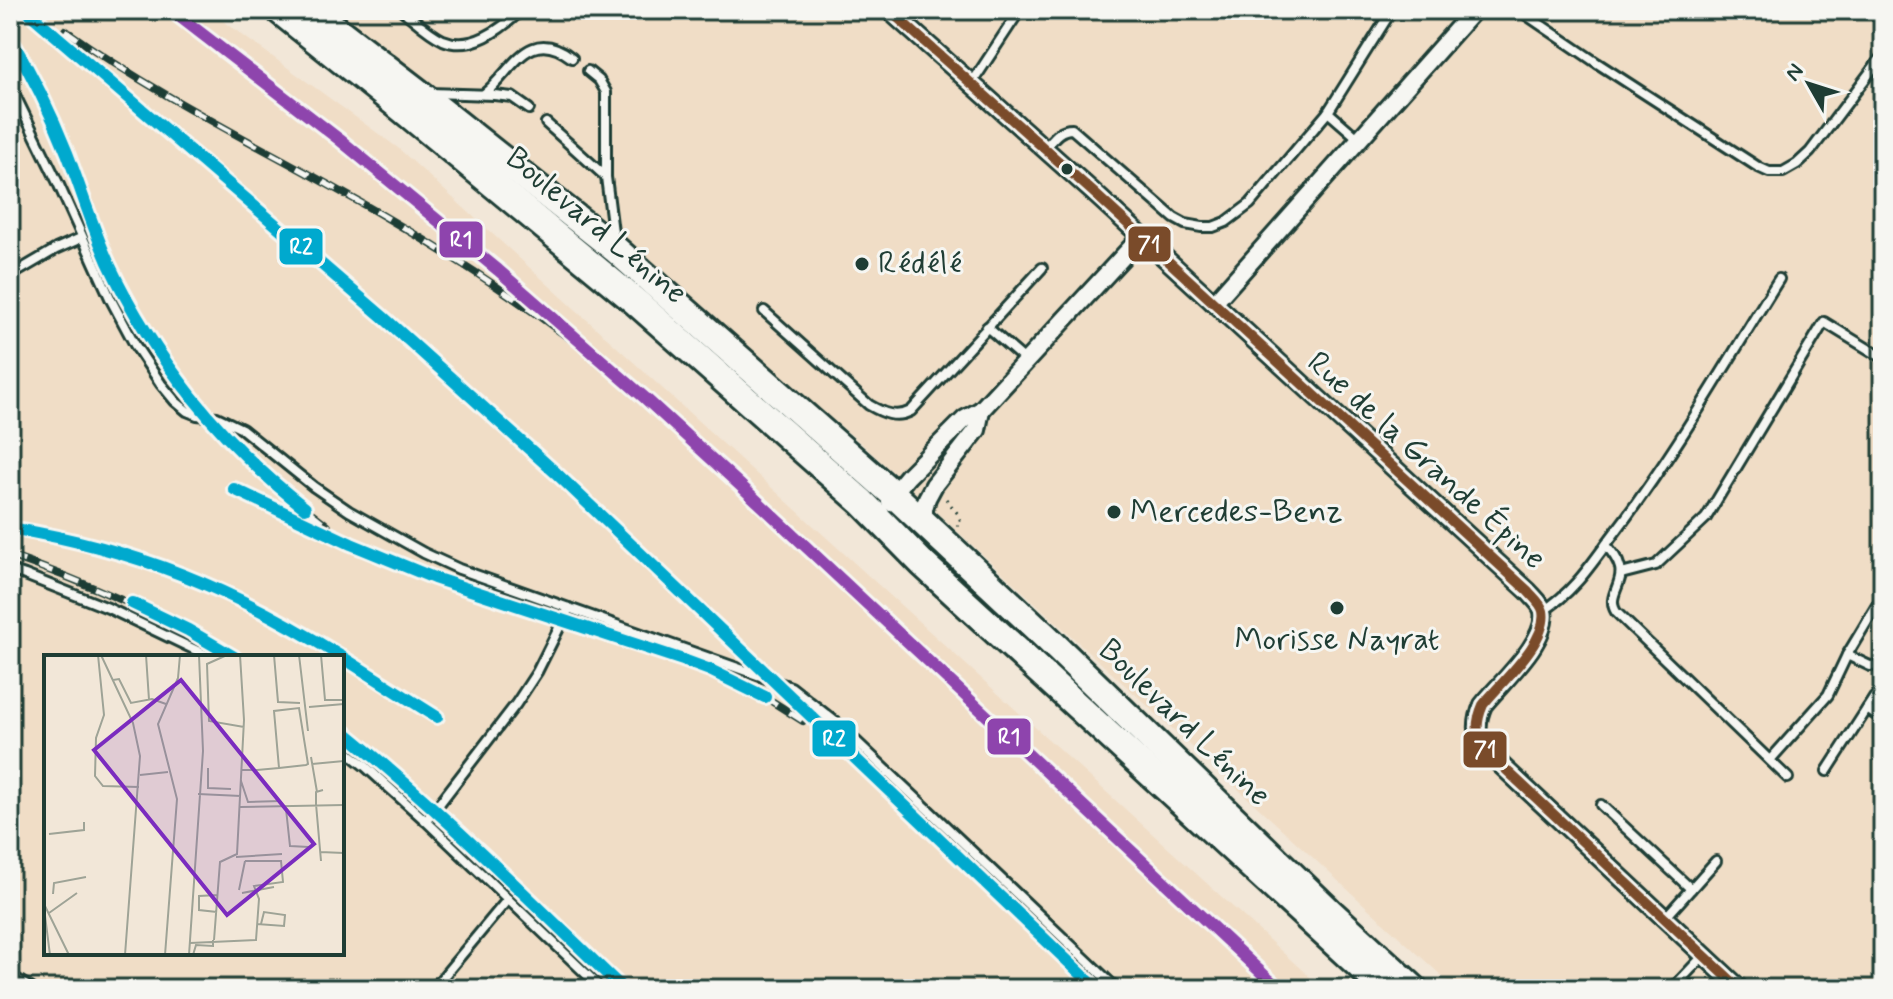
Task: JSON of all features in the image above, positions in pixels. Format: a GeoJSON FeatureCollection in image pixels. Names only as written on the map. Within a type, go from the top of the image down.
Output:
{"type":"FeatureCollection","features":[{"type":"Feature","properties":{"kind":"main road","name":"Boulevard Lénine"},"geometry":{"type":"LineString","coordinates":[[279,10],[636,302],[862,502],[923,564],[1385,989]]}},
{"type":"Feature","properties":{"kind":"main road","name":"Boulevard Lénine"},"geometry":{"type":"LineString","coordinates":[[311,10],[615,249],[908,507],[1414,989]]}},
{"type":"Feature","properties":{"kind":"street","name":"Rue de la Grande Épine"},"geometry":{"type":"LineString","coordinates":[[889,10],[1214,303],[1538,602],[1543,611],[1541,632],[1483,705],[1478,716],[1479,740],[1485,750],[1740,989]]}},
{"type":"Feature","properties":{"kind":"street"},"geometry":{"type":"LineString","coordinates":[[1214,303],[1474,10]]}},
{"type":"Feature","properties":{"kind":"street"},"geometry":{"type":"LineString","coordinates":[[908,507],[908,476],[965,419],[981,410],[1141,237]]}},
{"type":"Feature","properties":{"kind":"street"},"geometry":{"type":"LineString","coordinates":[[896,537],[889,520],[934,485],[977,430],[981,410]]}},
{"type":"Feature","properties":{"kind":"street","name":"Boulevard Lénine"},"geometry":{"type":"LineString","coordinates":[[862,502],[879,509],[908,507]]}},
{"type":"Feature","properties":{"kind":"lane"},"geometry":{"type":"LineString","coordinates":[[402,10],[443,39],[469,43],[508,23],[521,10]]}},
{"type":"Feature","properties":{"kind":"lane"},"geometry":{"type":"LineString","coordinates":[[972,83],[1020,10]]}},
{"type":"Feature","properties":{"kind":"lane"},"geometry":{"type":"LineString","coordinates":[[1044,149],[1060,131],[1072,129],[1174,218],[1202,227],[1226,222],[1250,204],[1328,112],[1392,10]]}},
{"type":"Feature","properties":{"kind":"lane"},"geometry":{"type":"LineString","coordinates":[[1519,10],[1727,148],[1769,172],[1783,172],[1810,152],[1883,55]]}},
{"type":"Feature","properties":{"kind":"lane"},"geometry":{"type":"LineString","coordinates":[[484,94],[523,54],[536,46],[558,49],[572,58]]}},
{"type":"Feature","properties":{"kind":"lane"},"geometry":{"type":"LineString","coordinates":[[588,71],[599,80],[606,92],[606,177],[615,249]]}},
{"type":"Feature","properties":{"kind":"lane"},"geometry":{"type":"LineString","coordinates":[[10,85],[135,345],[161,384],[187,411],[217,417],[242,429],[326,495],[385,532],[459,569],[791,687],[838,724],[1117,989]]}},
{"type":"Feature","properties":{"kind":"lane"},"geometry":{"type":"LineString","coordinates":[[419,93],[512,97],[529,109]]}},
{"type":"Feature","properties":{"kind":"lane"},"geometry":{"type":"LineString","coordinates":[[1328,112],[1359,139]]}},
{"type":"Feature","properties":{"kind":"lane"},"geometry":{"type":"LineString","coordinates":[[546,123],[606,177]]}},
{"type":"Feature","properties":{"kind":"lane"},"geometry":{"type":"LineString","coordinates":[[10,276],[81,238]]}},
{"type":"Feature","properties":{"kind":"lane"},"geometry":{"type":"LineString","coordinates":[[764,311],[869,405],[883,413],[903,415],[911,411],[1042,268]]}},
{"type":"Feature","properties":{"kind":"lane"},"geometry":{"type":"LineString","coordinates":[[1543,611],[1577,583],[1645,493],[1779,279]]}},
{"type":"Feature","properties":{"kind":"lane"},"geometry":{"type":"LineString","coordinates":[[1621,574],[1656,565],[1706,518],[1824,322],[1883,358]]}},
{"type":"Feature","properties":{"kind":"lane"},"geometry":{"type":"LineString","coordinates":[[987,327],[1026,361]]}},
{"type":"Feature","properties":{"kind":"lane"},"geometry":{"type":"LineString","coordinates":[[1606,545],[1620,566],[1621,574],[1612,601],[1616,612],[1788,778]]}},
{"type":"Feature","properties":{"kind":"lane"},"geometry":{"type":"LineString","coordinates":[[10,570],[108,608],[206,655]]}},
{"type":"Feature","properties":{"kind":"lane"},"geometry":{"type":"LineString","coordinates":[[1770,760],[1828,695],[1847,655],[1883,595]]}},
{"type":"Feature","properties":{"kind":"lane"},"geometry":{"type":"LineString","coordinates":[[426,821],[516,704],[537,672],[569,608]]}},
{"type":"Feature","properties":{"kind":"lane"},"geometry":{"type":"LineString","coordinates":[[1847,655],[1870,666],[1883,665]]}},
{"type":"Feature","properties":{"kind":"lane"},"geometry":{"type":"LineString","coordinates":[[1827,771],[1883,689]]}},
{"type":"Feature","properties":{"kind":"lane"},"geometry":{"type":"LineString","coordinates":[[1867,709],[1883,720]]}},
{"type":"Feature","properties":{"kind":"lane"},"geometry":{"type":"LineString","coordinates":[[344,750],[426,821],[602,989]]}},
{"type":"Feature","properties":{"kind":"lane"},"geometry":{"type":"LineString","coordinates":[[1601,805],[1691,889]]}},
{"type":"Feature","properties":{"kind":"lane"},"geometry":{"type":"LineString","coordinates":[[1665,918],[1716,861]]}},
{"type":"Feature","properties":{"kind":"lane"},"geometry":{"type":"LineString","coordinates":[[433,989],[508,899]]}},
{"type":"Feature","properties":{"kind":"lane"},"geometry":{"type":"LineString","coordinates":[[1672,989],[1704,955]]}},
{"type":"Feature","properties":{"kind":"lane"},"geometry":{"type":"LineString","coordinates":[[10,975],[32,989]]}},
{"type":"Feature","properties":{"kind":"lane"},"geometry":{"type":"LineString","coordinates":[[1682,979],[1693,989]]}},
{"type":"Feature","properties":{"kind":"shaded area"},"geometry":{"type":"Polygon","coordinates":[[[10,10],[208,10],[398,148],[1323,989],[10,989],[10,10]]]}},
{"type":"Feature","properties":{"kind":"shaded area"},"geometry":{"type":"Polygon","coordinates":[[[334,10],[1883,10],[1883,989],[1456,989],[861,443],[418,74],[334,10]]]}},
{"type":"Feature","properties":{"kind":"railway"},"geometry":{"type":"LineString","coordinates":[[26,10],[383,317],[556,473],[1097,989]]}},
{"type":"Feature","properties":{"kind":"railway"},"geometry":{"type":"LineString","coordinates":[[65,30],[179,102],[445,253],[548,322],[645,398]]}},
{"type":"Feature","properties":{"kind":"railway"},"geometry":{"type":"LineString","coordinates":[[10,38],[54,123],[108,261],[157,349],[196,403],[241,453],[328,526]]}},
{"type":"Feature","properties":{"kind":"railway"},"geometry":{"type":"LineString","coordinates":[[234,489],[351,544],[434,578],[710,670],[762,695],[803,721]]}},
{"type":"Feature","properties":{"kind":"railway"},"geometry":{"type":"LineString","coordinates":[[10,528],[100,547],[183,575],[262,611],[339,655]]}},
{"type":"Feature","properties":{"kind":"railway"},"geometry":{"type":"LineString","coordinates":[[10,556],[125,601],[230,655]]}},
{"type":"Feature","properties":{"kind":"railway"},"geometry":{"type":"LineString","coordinates":[[344,658],[437,717]]}},
{"type":"Feature","properties":{"kind":"railway"},"geometry":{"type":"LineString","coordinates":[[344,732],[450,824],[623,989]]}},
{"type":"Feature","properties":{"kind":"transit line","name":"R2"},"geometry":{"type":"LineString","coordinates":[[26,10],[383,317],[556,473],[1097,989]]}},
{"type":"Feature","properties":{"kind":"transit line","name":"R1"},"geometry":{"type":"LineString","coordinates":[[171,10],[340,140],[498,270],[645,398],[1279,989]]}},
{"type":"Feature","properties":{"kind":"transit line","name":"71"},"geometry":{"type":"LineString","coordinates":[[889,10],[1093,192],[1537,600],[1543,611],[1539,635],[1522,661],[1483,705],[1479,717],[1479,739],[1485,750],[1740,989]]}},
{"type":"Feature","properties":{"kind":"transit line","name":"R2"},"geometry":{"type":"LineString","coordinates":[[10,38],[54,123],[108,262],[146,332],[192,397],[218,427],[245,456],[305,508]]}},
{"type":"Feature","properties":{"kind":"transit line","name":"R2"},"geometry":{"type":"LineString","coordinates":[[234,489],[351,544],[434,578],[683,660],[765,697]]}},
{"type":"Feature","properties":{"kind":"transit line","name":"R2"},"geometry":{"type":"LineString","coordinates":[[10,528],[100,547],[183,575],[262,611],[339,655]]}},
{"type":"Feature","properties":{"kind":"transit line","name":"R2"},"geometry":{"type":"LineString","coordinates":[[132,603],[231,655]]}},
{"type":"Feature","properties":{"kind":"transit line","name":"R2"},"geometry":{"type":"LineString","coordinates":[[344,658],[437,717]]}},
{"type":"Feature","properties":{"kind":"transit line","name":"R2"},"geometry":{"type":"LineString","coordinates":[[344,732],[450,824],[623,989]]}},
{"type":"Feature","properties":{"kind":"place","name":"Rédélé"},"geometry":{"type":"Point","coordinates":[862,264]}},
{"type":"Feature","properties":{"kind":"place","name":"Mercedes-Benz"},"geometry":{"type":"Point","coordinates":[1114,512]}},
{"type":"Feature","properties":{"kind":"place","name":"Morisse Nayrat"},"geometry":{"type":"Point","coordinates":[1337,608]}}]}
